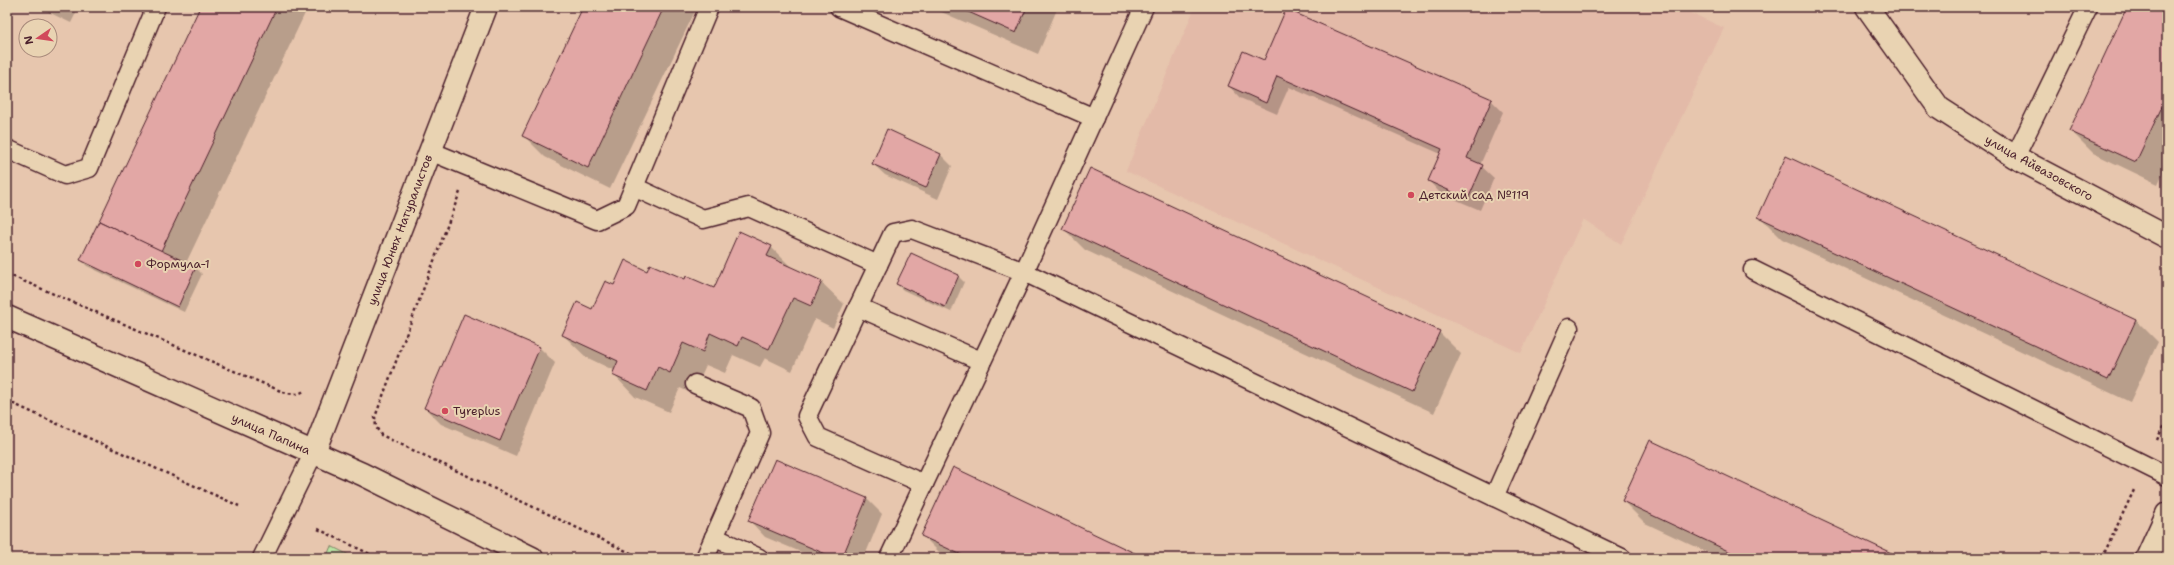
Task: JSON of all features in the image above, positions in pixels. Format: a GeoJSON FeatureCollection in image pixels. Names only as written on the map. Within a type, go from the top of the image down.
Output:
{"type":"FeatureCollection","features":[{"type":"Feature","properties":{"kind":"street","name":"улица Юных Натуралистов"},"geometry":{"type":"LineString","coordinates":[[314,452],[486,7]]}},
{"type":"Feature","properties":{"kind":"street","name":"улица Айвазовского"},"geometry":{"type":"LineString","coordinates":[[1867,7],[1939,108],[2016,157],[2167,237]]}},
{"type":"Feature","properties":{"kind":"street","name":"улица Папина"},"geometry":{"type":"LineString","coordinates":[[7,317],[314,452],[532,558]]}},
{"type":"Feature","properties":{"kind":"street"},"geometry":{"type":"LineString","coordinates":[[2147,558],[2167,514]]}},
{"type":"Feature","properties":{"kind":"lane"},"geometry":{"type":"LineString","coordinates":[[8,154],[65,175],[89,168],[156,7]]}},
{"type":"Feature","properties":{"kind":"lane"},"geometry":{"type":"LineString","coordinates":[[430,151],[597,220],[626,206],[709,7]]}},
{"type":"Feature","properties":{"kind":"lane"},"geometry":{"type":"LineString","coordinates":[[839,7],[1094,118]]}},
{"type":"Feature","properties":{"kind":"lane"},"geometry":{"type":"LineString","coordinates":[[889,558],[1024,272],[1144,7]]}},
{"type":"Feature","properties":{"kind":"lane"},"geometry":{"type":"LineString","coordinates":[[2016,157],[2088,7]]}},
{"type":"Feature","properties":{"kind":"lane"},"geometry":{"type":"LineString","coordinates":[[634,187],[703,219],[749,207],[878,265]]}},
{"type":"Feature","properties":{"kind":"lane"},"geometry":{"type":"LineString","coordinates":[[924,484],[818,437],[808,416],[893,233],[912,229],[1024,272],[1622,558]]}},
{"type":"Feature","properties":{"kind":"lane"},"geometry":{"type":"LineString","coordinates":[[1753,270],[2167,476]]}},
{"type":"Feature","properties":{"kind":"lane"},"geometry":{"type":"LineString","coordinates":[[858,307],[981,361]]}},
{"type":"Feature","properties":{"kind":"lane"},"geometry":{"type":"LineString","coordinates":[[1494,497],[1569,328]]}},
{"type":"Feature","properties":{"kind":"lane"},"geometry":{"type":"LineString","coordinates":[[695,384],[751,408],[760,433],[705,558]]}},
{"type":"Feature","properties":{"kind":"lane"},"geometry":{"type":"LineString","coordinates":[[262,558],[314,452]]}},
{"type":"Feature","properties":{"kind":"lane"},"geometry":{"type":"LineString","coordinates":[[714,537],[759,558]]}},
{"type":"Feature","properties":{"kind":"path"},"geometry":{"type":"LineString","coordinates":[[470,168],[375,417],[376,427],[381,435],[641,558]]}},
{"type":"Feature","properties":{"kind":"path"},"geometry":{"type":"LineString","coordinates":[[7,274],[283,392],[292,394],[300,393],[308,387]]}},
{"type":"Feature","properties":{"kind":"path"},"geometry":{"type":"LineString","coordinates":[[7,401],[239,506]]}},
{"type":"Feature","properties":{"kind":"path"},"geometry":{"type":"LineString","coordinates":[[318,529],[378,558]]}},
{"type":"Feature","properties":{"kind":"shaded area","name":"Детский сад №119"},"geometry":{"type":"Polygon","coordinates":[[[1195,7],[1678,7],[1724,28],[1621,244],[1583,219],[1521,353],[1126,171],[1195,7]]]}},
{"type":"Feature","properties":{"kind":"green space"},"geometry":{"type":"Polygon","coordinates":[[[331,546],[355,558],[326,558],[331,546]]]}},
{"type":"Feature","properties":{"kind":"building"},"geometry":{"type":"Polygon","coordinates":[[[200,7],[277,7],[161,251],[99,221],[200,7]]]}},
{"type":"Feature","properties":{"kind":"building"},"geometry":{"type":"Polygon","coordinates":[[[583,7],[664,7],[588,168],[522,136],[583,7]]]}},
{"type":"Feature","properties":{"kind":"building"},"geometry":{"type":"Polygon","coordinates":[[[957,7],[1027,7],[1016,33],[957,7]]]}},
{"type":"Feature","properties":{"kind":"building"},"geometry":{"type":"Polygon","coordinates":[[[2127,7],[2167,7],[2167,96],[2136,162],[2069,131],[2127,7]]]}},
{"type":"Feature","properties":{"kind":"building"},"geometry":{"type":"Polygon","coordinates":[[[1286,9],[1492,99],[1467,158],[1483,165],[1468,199],[1428,181],[1442,149],[1277,76],[1266,103],[1228,86],[1243,51],[1264,60],[1286,9]]]}},
{"type":"Feature","properties":{"kind":"building"},"geometry":{"type":"Polygon","coordinates":[[[887,129],[941,154],[926,188],[872,164],[887,129]]]}},
{"type":"Feature","properties":{"kind":"building"},"geometry":{"type":"Polygon","coordinates":[[[1786,156],[2136,320],[2108,380],[1758,217],[1786,156]]]}},
{"type":"Feature","properties":{"kind":"building"},"geometry":{"type":"Polygon","coordinates":[[[1090,168],[1440,331],[1412,392],[1062,229],[1090,168]]]}},
{"type":"Feature","properties":{"kind":"building","name":"Формула-1"},"geometry":{"type":"Polygon","coordinates":[[[99,221],[196,267],[178,307],[80,260],[99,221]]]}},
{"type":"Feature","properties":{"kind":"building"},"geometry":{"type":"Polygon","coordinates":[[[739,231],[772,246],[767,256],[822,281],[811,306],[793,298],[769,349],[742,337],[738,346],[710,333],[703,352],[683,343],[670,373],[658,367],[647,391],[612,375],[618,361],[562,335],[577,302],[592,309],[605,281],[614,285],[625,260],[647,271],[650,264],[685,279],[686,276],[714,288],[739,231]]]}},
{"type":"Feature","properties":{"kind":"building"},"geometry":{"type":"Polygon","coordinates":[[[911,253],[959,275],[945,307],[896,284],[911,253]]]}},
{"type":"Feature","properties":{"kind":"building"},"geometry":{"type":"Polygon","coordinates":[[[464,314],[540,347],[500,441],[424,408],[464,314]]]}},
{"type":"Feature","properties":{"kind":"building"},"geometry":{"type":"Polygon","coordinates":[[[1650,440],[1902,558],[1743,558],[1622,501],[1650,440]]]}},
{"type":"Feature","properties":{"kind":"building"},"geometry":{"type":"Polygon","coordinates":[[[775,459],[867,498],[842,558],[835,558],[748,521],[775,459]]]}},
{"type":"Feature","properties":{"kind":"building"},"geometry":{"type":"Polygon","coordinates":[[[953,467],[1145,558],[968,558],[921,536],[953,467]]]}},
{"type":"Feature","properties":{"kind":"place","name":"Детский сад №119"},"geometry":{"type":"Point","coordinates":[1411,195]}},
{"type":"Feature","properties":{"kind":"place","name":"Формула-1"},"geometry":{"type":"Point","coordinates":[138,264]}},
{"type":"Feature","properties":{"kind":"place","name":"Tyreplus"},"geometry":{"type":"Point","coordinates":[445,411]}}]}
